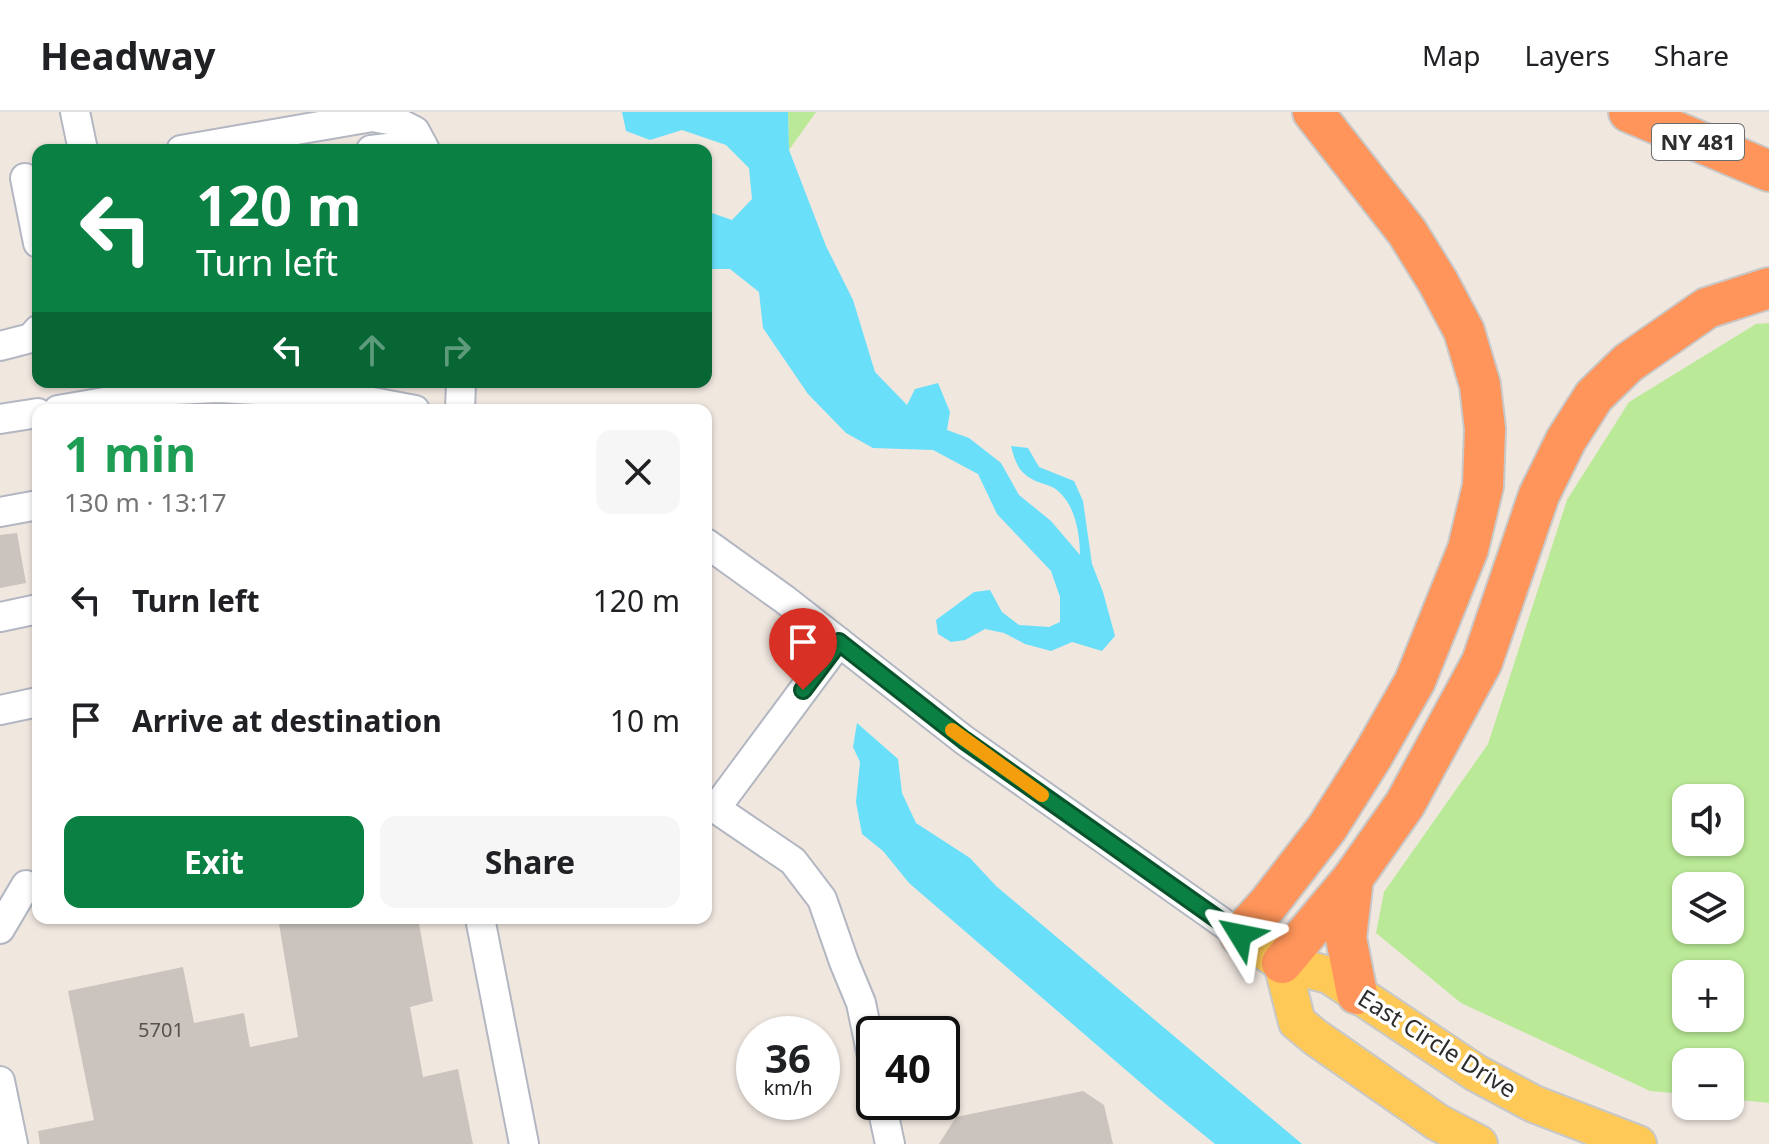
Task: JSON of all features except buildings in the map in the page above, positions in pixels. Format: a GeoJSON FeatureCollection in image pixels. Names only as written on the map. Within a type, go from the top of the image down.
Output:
{"type":"FeatureCollection","features":[{"type":"Feature","properties":{"kind":"highway"},"geometry":{"type":"LineString","coordinates":[[1240,935],[1327,828],[1415,681],[1468,549],[1483,486],[1485,429],[1482,400],[1464,331],[1407,232],[1313,112]]}},
{"type":"Feature","properties":{"kind":"highway","name":"NY 481"},"geometry":{"type":"LineString","coordinates":[[1629,112],[1769,171]]}},
{"type":"Feature","properties":{"kind":"highway"},"geometry":{"type":"LineString","coordinates":[[1282,963],[1353,878],[1405,804],[1482,662],[1539,495],[1566,440],[1594,396],[1628,363],[1707,308],[1769,288]]}},
{"type":"Feature","properties":{"kind":"highway"},"geometry":{"type":"LineString","coordinates":[[1353,878],[1346,938],[1357,994]]}},
{"type":"Feature","properties":{"kind":"main road","name":"East Circle Drive"},"geometry":{"type":"LineString","coordinates":[[1240,935],[1282,963],[1329,975],[1476,1073],[1534,1104],[1638,1144]]}},
{"type":"Feature","properties":{"kind":"main road"},"geometry":{"type":"LineString","coordinates":[[1282,963],[1297,1022],[1437,1122],[1479,1144]]}},
{"type":"Feature","properties":{"kind":"street"},"geometry":{"type":"LineString","coordinates":[[75,112],[82,144]]}},
{"type":"Feature","properties":{"kind":"street"},"geometry":{"type":"LineString","coordinates":[[216,144],[257,144],[372,117],[395,121],[415,131],[422,144]]}},
{"type":"Feature","properties":{"kind":"street"},"geometry":{"type":"LineString","coordinates":[[21,179],[32,220]]}},
{"type":"Feature","properties":{"kind":"street"},"geometry":{"type":"LineString","coordinates":[[0,344],[32,337]]}},
{"type":"Feature","properties":{"kind":"street"},"geometry":{"type":"LineString","coordinates":[[79,404],[129,390],[218,388],[346,397],[383,404]]}},
{"type":"Feature","properties":{"kind":"street"},"geometry":{"type":"LineString","coordinates":[[0,419],[32,414]]}},
{"type":"Feature","properties":{"kind":"street"},"geometry":{"type":"LineString","coordinates":[[0,512],[32,506]]}},
{"type":"Feature","properties":{"kind":"street","name":"East Circle Drive"},"geometry":{"type":"LineString","coordinates":[[712,547],[784,599],[964,740],[1240,935]]}},
{"type":"Feature","properties":{"kind":"street"},"geometry":{"type":"LineString","coordinates":[[0,617],[32,610]]}},
{"type":"Feature","properties":{"kind":"street"},"geometry":{"type":"LineString","coordinates":[[712,804],[839,642]]}},
{"type":"Feature","properties":{"kind":"street"},"geometry":{"type":"LineString","coordinates":[[0,710],[32,703]]}},
{"type":"Feature","properties":{"kind":"street"},"geometry":{"type":"LineString","coordinates":[[712,806],[793,861],[822,899],[864,1016]]}},
{"type":"Feature","properties":{"kind":"street"},"geometry":{"type":"LineString","coordinates":[[0,929],[26,885]]}},
{"type":"Feature","properties":{"kind":"street"},"geometry":{"type":"LineString","coordinates":[[481,924],[524,1144]]}},
{"type":"Feature","properties":{"kind":"street"},"geometry":{"type":"LineString","coordinates":[[0,1081],[13,1144]]}},
{"type":"Feature","properties":{"kind":"street"},"geometry":{"type":"LineString","coordinates":[[885,1120],[890,1144]]}},
{"type":"Feature","properties":{"kind":"green space"},"geometry":{"type":"Polygon","coordinates":[[[788,112],[816,112],[789,150],[788,112]]]}},
{"type":"Feature","properties":{"kind":"green space"},"geometry":{"type":"Polygon","coordinates":[[[1769,323],[1769,1103],[1744,1100],[1744,1048],[1672,1048],[1672,1093],[1650,1091],[1461,1003],[1376,933],[1384,892],[1488,744],[1567,500],[1629,402],[1756,324],[1769,323]]]}},
{"type":"Feature","properties":{"kind":"water"},"geometry":{"type":"Polygon","coordinates":[[[622,112],[788,112],[789,150],[826,246],[853,300],[875,372],[907,405],[915,389],[938,383],[950,412],[947,430],[969,438],[1001,463],[1019,495],[1051,521],[1080,555],[1078,529],[1069,504],[1056,490],[1024,473],[1017,465],[1011,446],[1028,448],[1039,467],[1074,481],[1083,501],[1092,564],[1115,636],[1102,651],[1072,642],[1051,651],[985,629],[965,640],[951,642],[938,634],[936,620],[974,592],[990,590],[1002,612],[1019,625],[1049,627],[1060,622],[1060,597],[1051,571],[997,514],[978,474],[933,450],[873,448],[846,433],[808,394],[763,328],[759,292],[730,269],[712,269],[712,213],[732,220],[752,199],[749,168],[726,145],[682,130],[650,140],[626,131],[622,112]]]}},
{"type":"Feature","properties":{"kind":"water"},"geometry":{"type":"Polygon","coordinates":[[[857,723],[898,759],[902,793],[916,823],[970,858],[996,886],[1302,1144],[1215,1144],[909,883],[883,851],[862,834],[856,802],[860,762],[853,747],[857,723]]]}},
{"type":"Feature","properties":{"kind":"slow traffic"},"geometry":{"type":"LineString","coordinates":[[952,730],[1042,795]]}},
{"type":"Feature","properties":{"kind":"route"},"geometry":{"type":"LineString","coordinates":[[803,690],[839,642],[964,740],[1240,935]]}}]}
